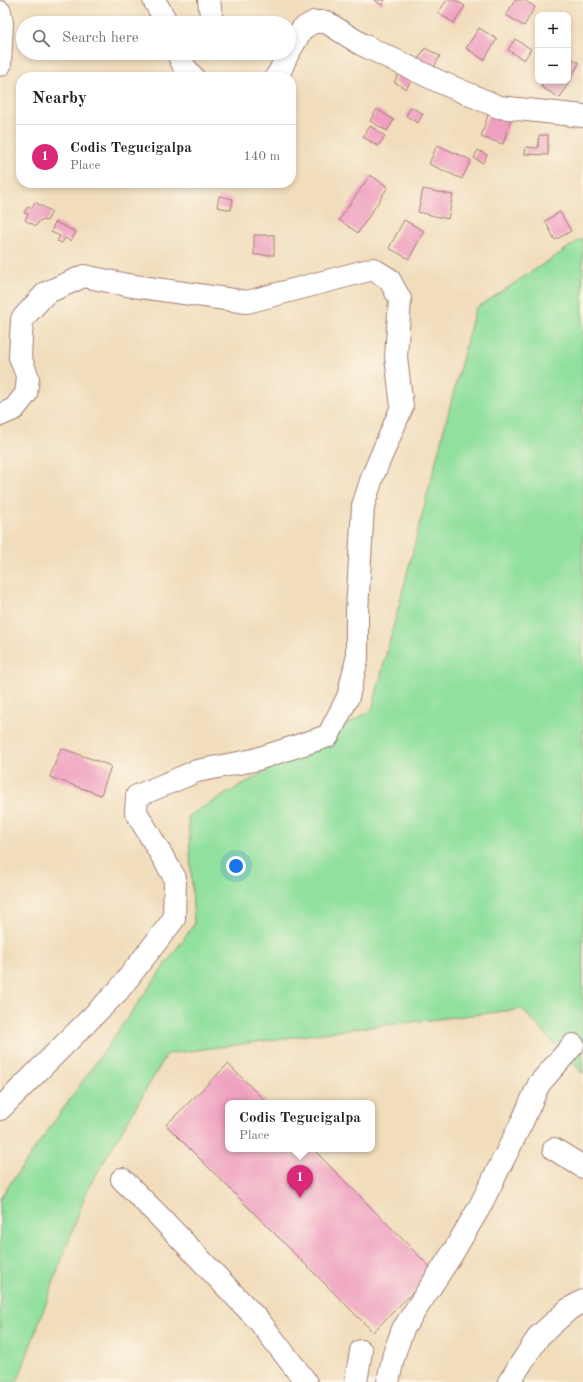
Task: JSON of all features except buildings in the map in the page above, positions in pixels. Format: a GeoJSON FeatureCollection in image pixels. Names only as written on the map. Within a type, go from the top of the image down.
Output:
{"type":"FeatureCollection","features":[{"type":"Feature","properties":{"kind":"street"},"geometry":{"type":"LineString","coordinates":[[154,0],[163,16]]}},
{"type":"Feature","properties":{"kind":"street"},"geometry":{"type":"LineString","coordinates":[[209,0],[211,16]]}},
{"type":"Feature","properties":{"kind":"street"},"geometry":{"type":"LineString","coordinates":[[0,12],[2,23],[0,65]]}},
{"type":"Feature","properties":{"kind":"street"},"geometry":{"type":"LineString","coordinates":[[296,40],[302,29],[314,22],[326,22],[361,44],[440,82],[499,107],[583,116]]}},
{"type":"Feature","properties":{"kind":"street"},"geometry":{"type":"LineString","coordinates":[[181,60],[189,72]]}},
{"type":"Feature","properties":{"kind":"street"},"geometry":{"type":"LineString","coordinates":[[280,72],[286,60]]}},
{"type":"Feature","properties":{"kind":"street"},"geometry":{"type":"LineString","coordinates":[[0,416],[14,409],[26,394],[28,378],[20,357],[22,318],[46,293],[84,276],[127,285],[247,302],[307,284],[373,269],[389,279],[400,299],[396,357],[402,407],[373,474],[364,506],[357,612],[357,659],[344,703],[328,736],[254,760],[197,771],[137,796],[136,812],[175,878],[174,919],[118,991],[0,1110]]}},
{"type":"Feature","properties":{"kind":"street"},"geometry":{"type":"LineString","coordinates":[[388,1382],[394,1354],[404,1329],[452,1254],[479,1208],[522,1122],[539,1084],[573,1045]]}},
{"type":"Feature","properties":{"kind":"street"},"geometry":{"type":"LineString","coordinates":[[554,1149],[583,1167]]}},
{"type":"Feature","properties":{"kind":"street"},"geometry":{"type":"LineString","coordinates":[[122,1179],[259,1321],[306,1382]]}},
{"type":"Feature","properties":{"kind":"street"},"geometry":{"type":"LineString","coordinates":[[509,1382],[540,1336],[569,1309],[583,1301]]}},
{"type":"Feature","properties":{"kind":"street"},"geometry":{"type":"LineString","coordinates":[[356,1382],[362,1352]]}},
{"type":"Feature","properties":{"kind":"green space"},"geometry":{"type":"Polygon","coordinates":[[[583,238],[583,1074],[522,1009],[353,1029],[167,1054],[87,1190],[17,1382],[0,1382],[0,1198],[194,924],[188,816],[372,710],[475,309],[583,238]]]}},
{"type":"Feature","properties":{"kind":"place","name":"Codis Tegucigalpa"},"geometry":{"type":"Point","coordinates":[300,1198]}}]}
